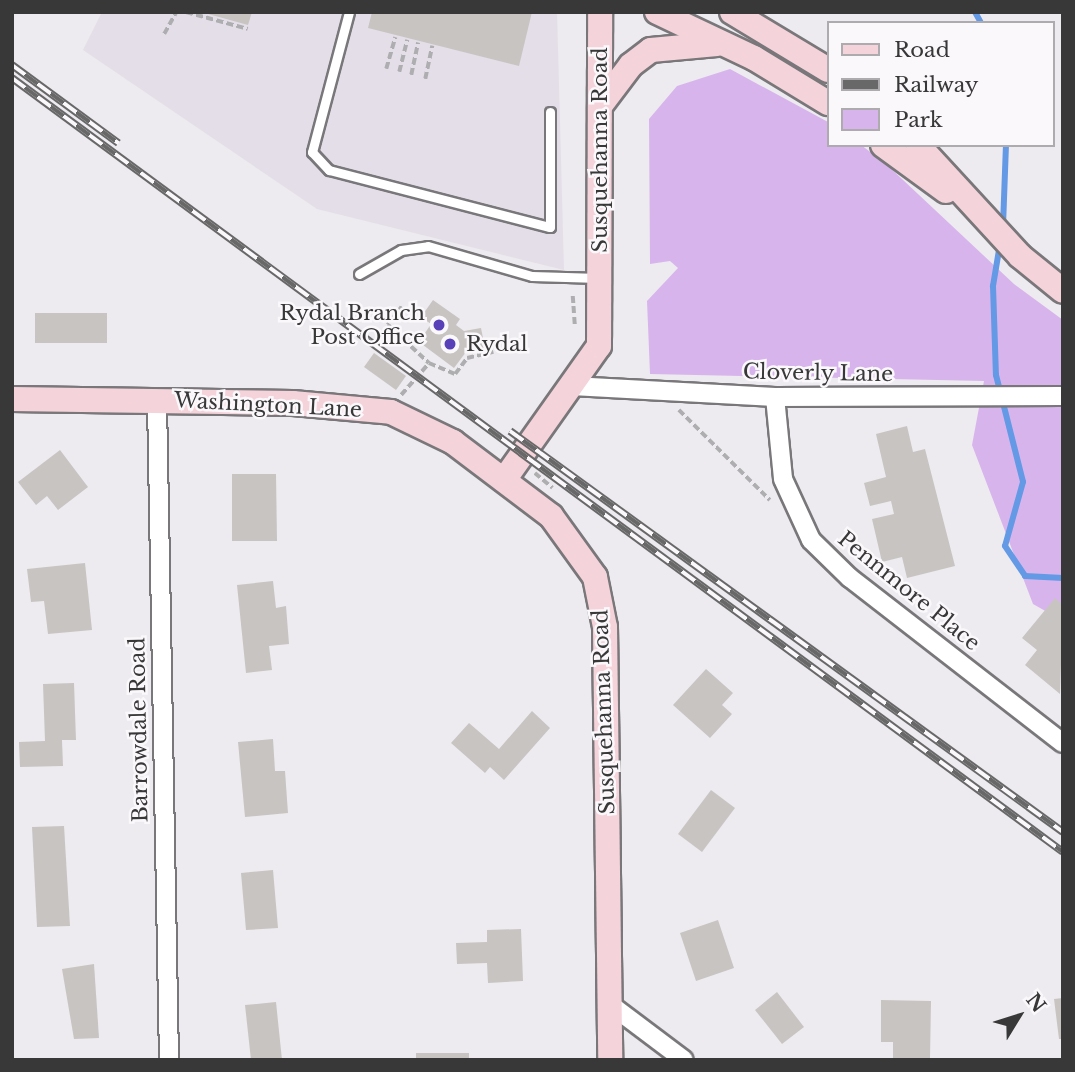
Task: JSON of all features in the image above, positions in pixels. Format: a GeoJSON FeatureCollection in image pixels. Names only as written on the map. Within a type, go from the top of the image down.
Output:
{"type":"FeatureCollection","features":[{"type":"Feature","properties":{"kind":"main road","name":"Susquehanna Road"},"geometry":{"type":"LineString","coordinates":[[600,12],[599,346],[504,480],[551,516],[595,577],[602,613],[610,1060]]}},
{"type":"Feature","properties":{"kind":"main road"},"geometry":{"type":"LineString","coordinates":[[657,12],[724,44],[827,102]]}},
{"type":"Feature","properties":{"kind":"main road"},"geometry":{"type":"LineString","coordinates":[[732,12],[827,69]]}},
{"type":"Feature","properties":{"kind":"main road"},"geometry":{"type":"LineString","coordinates":[[600,106],[650,50],[724,44]]}},
{"type":"Feature","properties":{"kind":"main road"},"geometry":{"type":"LineString","coordinates":[[886,147],[986,221]]}},
{"type":"Feature","properties":{"kind":"main road"},"geometry":{"type":"LineString","coordinates":[[920,147],[1020,256],[1063,291]]}},
{"type":"Feature","properties":{"kind":"main road","name":"Washington Lane"},"geometry":{"type":"LineString","coordinates":[[12,399],[157,400],[391,412],[453,442],[504,480]]}},
{"type":"Feature","properties":{"kind":"street","name":"Cloverly Lane"},"geometry":{"type":"LineString","coordinates":[[572,386],[775,397],[1063,396]]}},
{"type":"Feature","properties":{"kind":"street","name":"Pennmore Place"},"geometry":{"type":"LineString","coordinates":[[775,397],[783,479],[811,540],[850,579],[1063,743]]}},
{"type":"Feature","properties":{"kind":"street","name":"Barrowdale Road"},"geometry":{"type":"LineString","coordinates":[[157,400],[169,1060]]}},
{"type":"Feature","properties":{"kind":"street"},"geometry":{"type":"LineString","coordinates":[[611,1005],[684,1060]]}},
{"type":"Feature","properties":{"kind":"lane"},"geometry":{"type":"LineString","coordinates":[[349,12],[312,152],[329,170],[550,227],[551,112]]}},
{"type":"Feature","properties":{"kind":"lane"},"geometry":{"type":"LineString","coordinates":[[359,274],[401,250],[428,246],[531,276],[601,278]]}},
{"type":"Feature","properties":{"kind":"path"},"geometry":{"type":"LineString","coordinates":[[164,34],[176,12]]}},
{"type":"Feature","properties":{"kind":"path"},"geometry":{"type":"LineString","coordinates":[[186,12],[248,29]]}},
{"type":"Feature","properties":{"kind":"path"},"geometry":{"type":"LineString","coordinates":[[386,69],[395,37]]}},
{"type":"Feature","properties":{"kind":"path"},"geometry":{"type":"LineString","coordinates":[[399,72],[407,40]]}},
{"type":"Feature","properties":{"kind":"path"},"geometry":{"type":"LineString","coordinates":[[411,75],[418,43]]}},
{"type":"Feature","properties":{"kind":"path"},"geometry":{"type":"LineString","coordinates":[[425,79],[432,46]]}},
{"type":"Feature","properties":{"kind":"path"},"geometry":{"type":"LineString","coordinates":[[402,307],[388,325],[429,363],[455,374],[467,358],[493,352]]}},
{"type":"Feature","properties":{"kind":"path"},"geometry":{"type":"LineString","coordinates":[[408,385],[429,363]]}},
{"type":"Feature","properties":{"kind":"path"},"geometry":{"type":"LineString","coordinates":[[675,406],[774,505]]}},
{"type":"Feature","properties":{"kind":"shaded area"},"geometry":{"type":"Polygon","coordinates":[[[102,12],[557,12],[564,270],[317,209],[83,50],[102,12]]]}},
{"type":"Feature","properties":{"kind":"green space"},"geometry":{"type":"Polygon","coordinates":[[[730,69],[827,121],[827,147],[864,147],[886,164],[1014,284],[1063,320],[1063,621],[1033,604],[972,445],[984,381],[650,374],[647,301],[678,268],[670,261],[650,264],[649,119],[677,86],[730,69]]]}},
{"type":"Feature","properties":{"kind":"building"},"geometry":{"type":"Polygon","coordinates":[[[201,12],[252,12],[248,25],[201,12]]]}},
{"type":"Feature","properties":{"kind":"building"},"geometry":{"type":"Polygon","coordinates":[[[372,12],[532,12],[519,66],[368,28],[372,12]]]}},
{"type":"Feature","properties":{"kind":"building"},"geometry":{"type":"Polygon","coordinates":[[[433,300],[460,319],[456,325],[464,331],[481,328],[485,348],[466,352],[454,368],[419,342],[431,324],[421,317],[433,300]]]}},
{"type":"Feature","properties":{"kind":"building"},"geometry":{"type":"Polygon","coordinates":[[[35,313],[107,313],[107,343],[35,343],[35,313]]]}},
{"type":"Feature","properties":{"kind":"building"},"geometry":{"type":"Polygon","coordinates":[[[374,353],[406,376],[396,390],[364,367],[374,353]]]}},
{"type":"Feature","properties":{"kind":"building"},"geometry":{"type":"Polygon","coordinates":[[[907,426],[913,452],[925,449],[955,566],[907,578],[902,557],[882,562],[872,519],[894,514],[891,501],[870,506],[864,483],[886,477],[876,434],[907,426]]]}},
{"type":"Feature","properties":{"kind":"building"},"geometry":{"type":"Polygon","coordinates":[[[60,450],[88,487],[58,510],[47,496],[36,505],[18,482],[60,450]]]}},
{"type":"Feature","properties":{"kind":"building"},"geometry":{"type":"Polygon","coordinates":[[[232,474],[276,474],[277,541],[232,541],[232,474]]]}},
{"type":"Feature","properties":{"kind":"building"},"geometry":{"type":"Polygon","coordinates":[[[85,563],[92,630],[48,634],[44,601],[31,602],[27,569],[85,563]]]}},
{"type":"Feature","properties":{"kind":"building"},"geometry":{"type":"Polygon","coordinates":[[[273,581],[276,608],[286,606],[289,644],[269,646],[272,670],[246,673],[237,585],[273,581]]]}},
{"type":"Feature","properties":{"kind":"building"},"geometry":{"type":"Polygon","coordinates":[[[1055,598],[1063,605],[1060,694],[1025,665],[1037,650],[1022,638],[1055,598]]]}},
{"type":"Feature","properties":{"kind":"building"},"geometry":{"type":"Polygon","coordinates":[[[706,669],[733,693],[722,705],[732,714],[710,738],[673,705],[706,669]]]}},
{"type":"Feature","properties":{"kind":"building"},"geometry":{"type":"Polygon","coordinates":[[[74,683],[76,740],[62,740],[63,766],[20,767],[19,742],[45,741],[43,684],[74,683]]]}},
{"type":"Feature","properties":{"kind":"building"},"geometry":{"type":"Polygon","coordinates":[[[532,711],[550,728],[504,780],[490,767],[485,773],[451,743],[469,723],[499,749],[532,711]]]}},
{"type":"Feature","properties":{"kind":"building"},"geometry":{"type":"Polygon","coordinates":[[[273,739],[275,771],[285,771],[288,813],[245,817],[238,742],[273,739]]]}},
{"type":"Feature","properties":{"kind":"building"},"geometry":{"type":"Polygon","coordinates":[[[711,790],[735,808],[702,852],[678,834],[711,790]]]}},
{"type":"Feature","properties":{"kind":"building"},"geometry":{"type":"Polygon","coordinates":[[[64,826],[70,926],[37,927],[32,827],[64,826]]]}},
{"type":"Feature","properties":{"kind":"building"},"geometry":{"type":"Polygon","coordinates":[[[273,870],[278,928],[246,930],[241,873],[273,870]]]}},
{"type":"Feature","properties":{"kind":"building"},"geometry":{"type":"Polygon","coordinates":[[[718,920],[734,968],[696,981],[680,933],[718,920]]]}},
{"type":"Feature","properties":{"kind":"building"},"geometry":{"type":"Polygon","coordinates":[[[521,929],[523,981],[488,983],[487,963],[457,964],[456,943],[487,942],[487,930],[521,929]]]}},
{"type":"Feature","properties":{"kind":"building"},"geometry":{"type":"Polygon","coordinates":[[[94,964],[99,1038],[74,1039],[62,969],[94,964]]]}},
{"type":"Feature","properties":{"kind":"building"},"geometry":{"type":"Polygon","coordinates":[[[777,992],[804,1027],[782,1044],[755,1010],[777,992]]]}},
{"type":"Feature","properties":{"kind":"building"},"geometry":{"type":"Polygon","coordinates":[[[1063,998],[1063,1039],[1059,1039],[1054,999],[1063,998]]]}},
{"type":"Feature","properties":{"kind":"building"},"geometry":{"type":"Polygon","coordinates":[[[881,1000],[931,1001],[930,1059],[893,1060],[893,1042],[881,1042],[881,1000]]]}},
{"type":"Feature","properties":{"kind":"building"},"geometry":{"type":"Polygon","coordinates":[[[276,1002],[282,1060],[251,1060],[245,1005],[276,1002]]]}},
{"type":"Feature","properties":{"kind":"building"},"geometry":{"type":"Polygon","coordinates":[[[416,1053],[469,1053],[469,1060],[416,1060],[416,1053]]]}},
{"type":"Feature","properties":{"kind":"waterway"},"geometry":{"type":"LineString","coordinates":[[975,12],[980,21]]}},
{"type":"Feature","properties":{"kind":"waterway"},"geometry":{"type":"LineString","coordinates":[[1003,226],[1006,147]]}},
{"type":"Feature","properties":{"kind":"waterway"},"geometry":{"type":"LineString","coordinates":[[1000,244],[993,286],[996,375],[1023,482],[1005,546],[1025,576],[1063,578]]}},
{"type":"Feature","properties":{"kind":"railway"},"geometry":{"type":"LineString","coordinates":[[12,65],[118,143]]}},
{"type":"Feature","properties":{"kind":"railway"},"geometry":{"type":"LineString","coordinates":[[12,78],[1063,852]]}},
{"type":"Feature","properties":{"kind":"railway"},"geometry":{"type":"LineString","coordinates":[[510,431],[1063,832]]}},
{"type":"Feature","properties":{"kind":"place","name":"Rydal Branch Post Office"},"geometry":{"type":"Point","coordinates":[439,325]}},
{"type":"Feature","properties":{"kind":"place","name":"Rydal"},"geometry":{"type":"Point","coordinates":[450,344]}}]}
